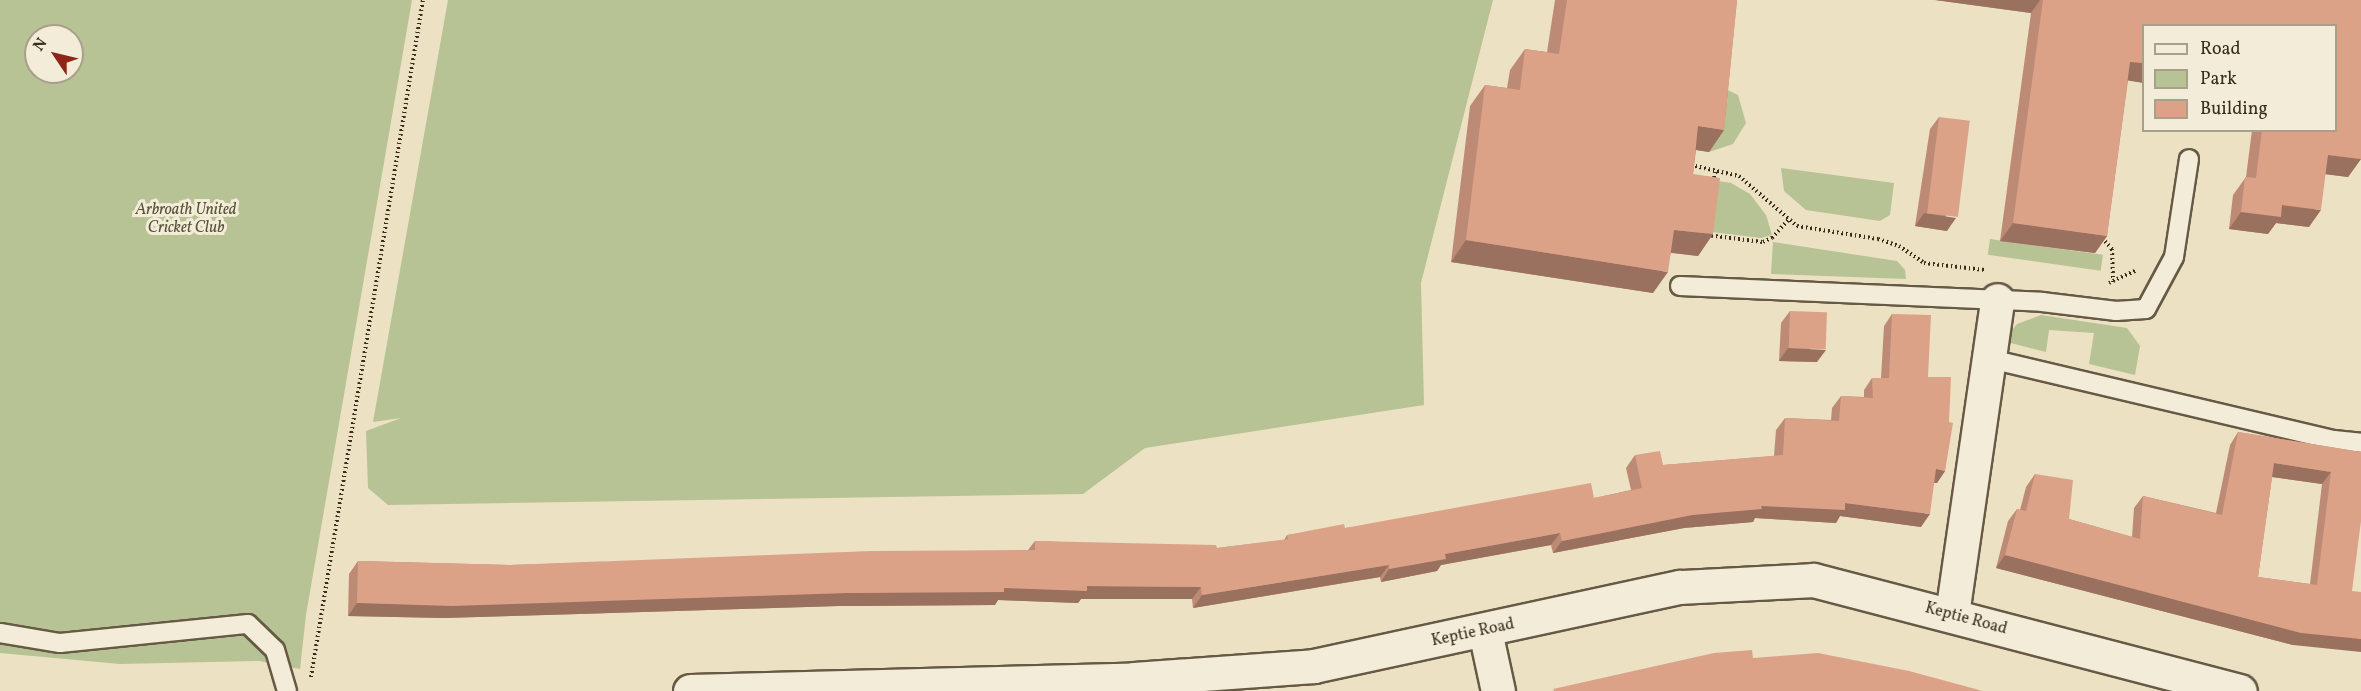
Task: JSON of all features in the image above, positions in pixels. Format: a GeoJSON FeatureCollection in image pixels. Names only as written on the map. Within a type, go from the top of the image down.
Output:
{"type":"FeatureCollection","features":[{"type":"Feature","properties":{"kind":"main road"},"geometry":{"type":"LineString","coordinates":[[1952,615],[1986,358],[1992,285]]}},
{"type":"Feature","properties":{"kind":"main road","name":"Keptie Road"},"geometry":{"type":"LineString","coordinates":[[690,691],[1134,679],[1303,666],[1485,631],[1680,587],[1813,580],[2240,691]]}},
{"type":"Feature","properties":{"kind":"main road"},"geometry":{"type":"LineString","coordinates":[[1485,631],[1498,691]]}},
{"type":"Feature","properties":{"kind":"lane"},"geometry":{"type":"LineString","coordinates":[[1688,286],[1992,285],[2116,311],[2146,309],[2174,257],[2189,159]]}},
{"type":"Feature","properties":{"kind":"lane"},"geometry":{"type":"LineString","coordinates":[[1986,358],[2334,440],[2361,443]]}},
{"type":"Feature","properties":{"kind":"lane"},"geometry":{"type":"LineString","coordinates":[[0,633],[60,643],[248,624],[274,651],[287,691]]}},
{"type":"Feature","properties":{"kind":"path"},"geometry":{"type":"LineString","coordinates":[[310,679],[423,0]]}},
{"type":"Feature","properties":{"kind":"path"},"geometry":{"type":"LineString","coordinates":[[1682,163],[1716,168],[1739,176],[1758,189],[1788,220],[1797,226],[1888,243],[1924,263],[1992,285]]}},
{"type":"Feature","properties":{"kind":"path"},"geometry":{"type":"LineString","coordinates":[[1711,190],[1716,168]]}},
{"type":"Feature","properties":{"kind":"path"},"geometry":{"type":"LineString","coordinates":[[1703,235],[1763,242],[1788,220]]}},
{"type":"Feature","properties":{"kind":"path"},"geometry":{"type":"LineString","coordinates":[[1688,286],[1705,223]]}},
{"type":"Feature","properties":{"kind":"path"},"geometry":{"type":"LineString","coordinates":[[2097,237],[2107,240],[2112,249],[2113,283]]}},
{"type":"Feature","properties":{"kind":"path"},"geometry":{"type":"LineString","coordinates":[[2104,284],[2113,283],[2174,257]]}},
{"type":"Feature","properties":{"kind":"green space","name":"Arbroath United Cricket Club"},"geometry":{"type":"Polygon","coordinates":[[[0,0],[412,0],[306,615],[300,669],[259,661],[120,664],[0,653],[0,0]]]}},
{"type":"Feature","properties":{"kind":"green space"},"geometry":{"type":"Polygon","coordinates":[[[448,0],[1493,0],[1421,283],[1424,405],[1145,448],[1083,494],[388,505],[368,488],[366,431],[401,418],[373,422],[448,0]]]}},
{"type":"Feature","properties":{"kind":"green space"},"geometry":{"type":"Polygon","coordinates":[[[1715,84],[1738,95],[1746,123],[1733,144],[1709,152],[1715,84]]]}},
{"type":"Feature","properties":{"kind":"green space"},"geometry":{"type":"Polygon","coordinates":[[[1781,168],[1894,183],[1890,215],[1880,221],[1806,210],[1784,191],[1781,168]]]}},
{"type":"Feature","properties":{"kind":"green space"},"geometry":{"type":"Polygon","coordinates":[[[1718,181],[1731,183],[1750,194],[1766,215],[1772,235],[1761,238],[1712,232],[1718,181]]]}},
{"type":"Feature","properties":{"kind":"green space"},"geometry":{"type":"Polygon","coordinates":[[[1990,239],[2103,255],[2101,271],[1988,255],[1990,239]]]}},
{"type":"Feature","properties":{"kind":"green space"},"geometry":{"type":"Polygon","coordinates":[[[1773,242],[1897,261],[1905,270],[1906,279],[1771,274],[1773,242]]]}},
{"type":"Feature","properties":{"kind":"green space"},"geometry":{"type":"Polygon","coordinates":[[[2041,315],[2127,328],[2140,346],[2135,375],[2089,364],[2094,333],[2049,330],[2046,352],[2003,341],[2017,324],[2041,315]]]}},
{"type":"Feature","properties":{"kind":"building"},"geometry":{"type":"Polygon","coordinates":[[[1567,0],[1737,0],[1724,130],[1698,126],[1693,174],[1720,178],[1713,234],[1674,230],[1668,272],[1466,240],[1485,85],[1520,90],[1525,49],[1559,54],[1567,0]]]}},
{"type":"Feature","properties":{"kind":"building"},"geometry":{"type":"Polygon","coordinates":[[[2043,0],[2361,0],[2361,159],[2328,155],[2321,210],[2282,205],[2281,217],[2241,212],[2245,177],[2256,178],[2262,132],[2337,132],[2337,24],[2142,24],[2142,63],[2130,62],[2107,236],[2013,223],[2043,0]]]}},
{"type":"Feature","properties":{"kind":"building"},"geometry":{"type":"Polygon","coordinates":[[[1939,117],[1970,121],[1958,217],[1927,213],[1939,117]]]}},
{"type":"Feature","properties":{"kind":"building"},"geometry":{"type":"Polygon","coordinates":[[[1790,311],[1827,312],[1826,349],[1789,348],[1790,311]]]}},
{"type":"Feature","properties":{"kind":"building"},"geometry":{"type":"Polygon","coordinates":[[[1892,314],[1931,315],[1928,377],[1951,377],[1949,422],[1953,423],[1945,471],[1936,469],[1930,514],[1845,503],[1845,510],[1761,506],[1762,509],[1692,515],[1562,541],[1560,533],[1445,554],[1446,559],[1389,569],[1389,565],[1202,595],[1201,587],[1087,586],[1087,591],[1004,588],[1004,592],[848,593],[452,606],[357,603],[358,561],[510,565],[872,551],[1035,550],[1035,541],[1216,545],[1217,548],[1288,539],[1287,535],[1344,524],[1345,528],[1591,483],[1594,498],[1642,488],[1635,455],[1660,451],[1663,465],[1783,455],[1785,418],[1839,421],[1841,396],[1873,398],[1872,378],[1889,378],[1892,314]]]}},
{"type":"Feature","properties":{"kind":"building"},"geometry":{"type":"Polygon","coordinates":[[[2238,432],[2361,452],[2361,521],[2352,591],[2361,592],[2361,639],[2301,633],[2005,555],[2017,509],[2026,511],[2035,474],[2073,480],[2069,519],[2140,539],[2143,496],[2222,515],[2238,432]],[[2274,463],[2258,577],[2317,585],[2331,472],[2274,463]]]}},
{"type":"Feature","properties":{"kind":"building"},"geometry":{"type":"Polygon","coordinates":[[[1752,650],[1753,658],[1818,653],[1909,671],[1983,691],[1554,691],[1553,689],[1714,653],[1752,650]]]}}]}
